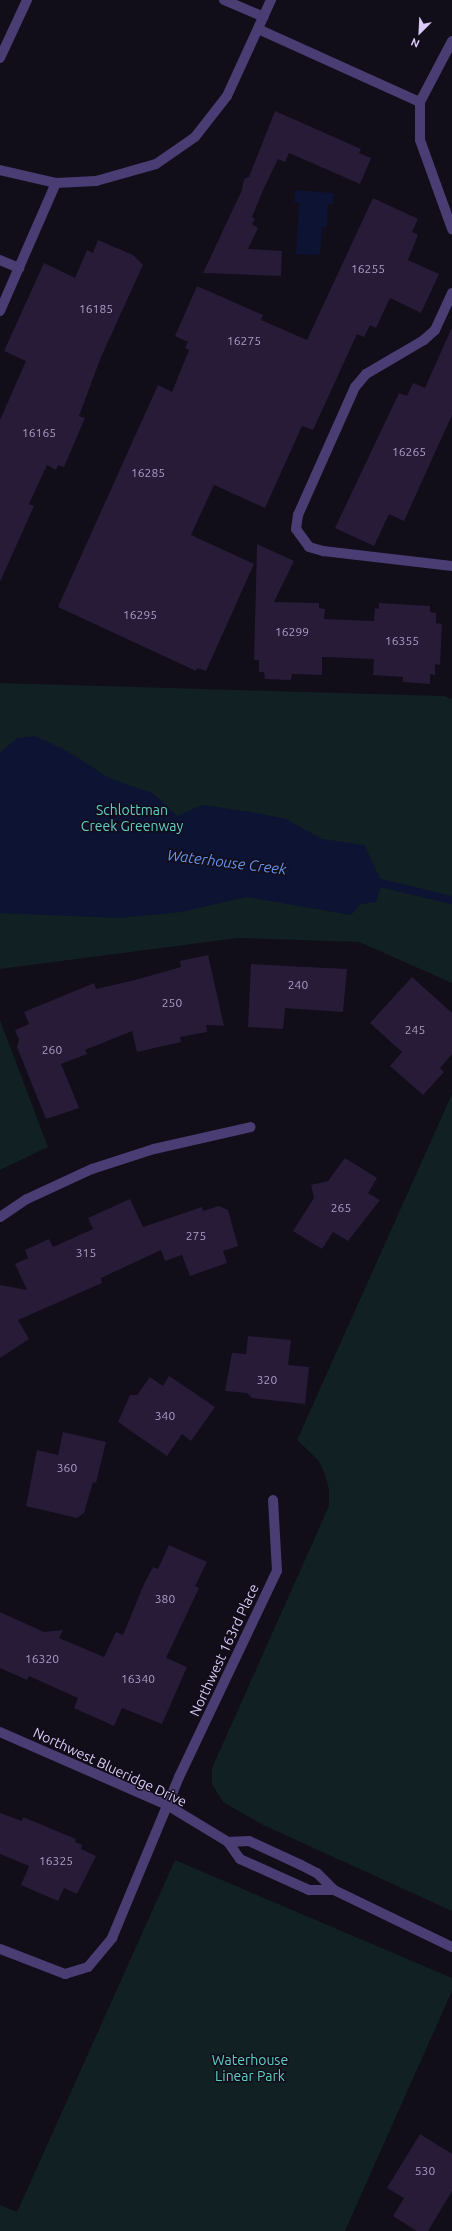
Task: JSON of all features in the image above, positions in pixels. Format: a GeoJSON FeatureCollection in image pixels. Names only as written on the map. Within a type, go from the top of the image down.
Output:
{"type":"FeatureCollection","features":[{"type":"Feature","properties":{"kind":"street"},"geometry":{"type":"LineString","coordinates":[[0,58],[26,0]]}},
{"type":"Feature","properties":{"kind":"street"},"geometry":{"type":"LineString","coordinates":[[224,0],[264,17]]}},
{"type":"Feature","properties":{"kind":"street"},"geometry":{"type":"LineString","coordinates":[[0,170],[56,183],[96,181],[156,164],[195,138],[227,96],[271,0]]}},
{"type":"Feature","properties":{"kind":"street"},"geometry":{"type":"LineString","coordinates":[[258,29],[420,102]]}},
{"type":"Feature","properties":{"kind":"street"},"geometry":{"type":"LineString","coordinates":[[452,41],[420,102],[420,140],[452,229]]}},
{"type":"Feature","properties":{"kind":"street"},"geometry":{"type":"LineString","coordinates":[[0,311],[56,183]]}},
{"type":"Feature","properties":{"kind":"street"},"geometry":{"type":"LineString","coordinates":[[0,260],[18,268]]}},
{"type":"Feature","properties":{"kind":"street"},"geometry":{"type":"LineString","coordinates":[[452,293],[434,330],[424,340],[366,374],[355,387],[298,515],[296,529],[309,547],[323,551],[452,566]]}},
{"type":"Feature","properties":{"kind":"street"},"geometry":{"type":"LineString","coordinates":[[0,1217],[27,1199],[92,1169],[154,1149],[251,1127]]}},
{"type":"Feature","properties":{"kind":"street","name":"Northwest 163rd Place"},"geometry":{"type":"LineString","coordinates":[[0,1949],[65,1974],[88,1967],[112,1938],[167,1805],[277,1571],[273,1500]]}},
{"type":"Feature","properties":{"kind":"street","name":"Northwest Blueridge Drive"},"geometry":{"type":"LineString","coordinates":[[0,1732],[167,1805],[228,1842],[240,1859],[309,1890],[334,1890]]}},
{"type":"Feature","properties":{"kind":"street","name":"Northwest Blueridge Drive"},"geometry":{"type":"LineString","coordinates":[[228,1842],[249,1841],[317,1872],[334,1890],[452,1947]]}},
{"type":"Feature","properties":{"kind":"green space","name":"Schlottman Creek Greenway"},"geometry":{"type":"Polygon","coordinates":[[[0,683],[444,696],[452,699],[452,983],[359,942],[238,938],[0,969],[0,683]]]}},
{"type":"Feature","properties":{"kind":"green space"},"geometry":{"type":"Polygon","coordinates":[[[0,1020],[48,1147],[0,1170],[0,1020]]]}},
{"type":"Feature","properties":{"kind":"green space"},"geometry":{"type":"Polygon","coordinates":[[[452,1094],[452,1911],[263,1825],[223,1802],[212,1784],[212,1768],[329,1506],[329,1489],[324,1472],[318,1460],[297,1440],[452,1094]]]}},
{"type":"Feature","properties":{"kind":"green space","name":"Waterhouse Linear Park"},"geometry":{"type":"Polygon","coordinates":[[[175,1860],[452,1978],[452,1991],[345,2231],[0,2231],[0,2205],[17,2212],[175,1860]]]}},
{"type":"Feature","properties":{"kind":"water"},"geometry":{"type":"Polygon","coordinates":[[[295,190],[334,193],[333,204],[328,204],[327,227],[322,227],[320,255],[296,254],[299,203],[294,202],[295,190]]]}},
{"type":"Feature","properties":{"kind":"water"},"geometry":{"type":"Polygon","coordinates":[[[35,736],[67,751],[109,778],[154,794],[177,816],[202,805],[251,812],[286,819],[322,839],[364,845],[382,882],[376,902],[361,904],[351,915],[246,897],[181,912],[120,918],[0,913],[0,753],[17,738],[35,736]]]}},
{"type":"Feature","properties":{"kind":"building"},"geometry":{"type":"Polygon","coordinates":[[[275,111],[361,149],[359,153],[371,158],[360,184],[289,153],[285,162],[278,159],[252,217],[255,219],[252,224],[258,228],[248,249],[282,251],[281,276],[203,273],[242,190],[244,179],[249,177],[275,111]]]}},
{"type":"Feature","properties":{"kind":"building"},"geometry":{"type":"Polygon","coordinates":[[[373,198],[418,219],[412,232],[418,235],[408,260],[439,274],[421,313],[390,298],[376,328],[370,325],[364,337],[357,334],[313,430],[302,426],[265,508],[214,485],[191,535],[254,564],[206,671],[197,668],[196,671],[58,607],[158,385],[172,392],[189,350],[185,348],[188,342],[175,336],[197,286],[263,315],[261,320],[307,340],[373,198]]]}},
{"type":"Feature","properties":{"kind":"building"},"geometry":{"type":"Polygon","coordinates":[[[98,240],[133,255],[143,265],[101,357],[79,416],[85,418],[64,467],[58,465],[56,470],[47,465],[29,504],[34,506],[0,582],[0,420],[26,361],[4,351],[44,263],[75,278],[87,250],[93,253],[98,240]]]}},
{"type":"Feature","properties":{"kind":"building"},"geometry":{"type":"Polygon","coordinates":[[[452,327],[452,415],[404,521],[389,514],[374,546],[335,528],[399,393],[407,396],[413,383],[425,388],[452,327]]]}},
{"type":"Feature","properties":{"kind":"building"},"geometry":{"type":"Polygon","coordinates":[[[257,544],[294,561],[274,602],[319,603],[319,608],[325,609],[324,619],[374,621],[375,608],[379,609],[379,603],[430,606],[430,612],[436,613],[436,623],[442,624],[440,665],[435,664],[435,675],[430,674],[430,684],[403,682],[403,677],[373,675],[374,659],[322,657],[322,675],[292,674],[291,680],[265,679],[264,672],[259,672],[259,660],[254,660],[257,544]]]}},
{"type":"Feature","properties":{"kind":"building"},"geometry":{"type":"Polygon","coordinates":[[[208,955],[224,1026],[206,1025],[207,1032],[180,1037],[181,1042],[137,1052],[132,1031],[85,1050],[87,1054],[61,1064],[79,1108],[46,1119],[17,1047],[19,1040],[15,1030],[29,1024],[24,1012],[94,983],[96,989],[135,980],[181,967],[180,961],[208,955]]]}},
{"type":"Feature","properties":{"kind":"building"},"geometry":{"type":"Polygon","coordinates":[[[251,964],[347,969],[343,1012],[285,1008],[283,1029],[248,1027],[251,964]]]}},
{"type":"Feature","properties":{"kind":"building"},"geometry":{"type":"Polygon","coordinates":[[[412,977],[452,1013],[452,1054],[440,1068],[444,1072],[423,1095],[390,1066],[402,1052],[370,1023],[412,977]]]}},
{"type":"Feature","properties":{"kind":"building"},"geometry":{"type":"Polygon","coordinates":[[[345,1158],[377,1178],[368,1193],[380,1200],[348,1241],[333,1232],[322,1249],[293,1231],[314,1198],[311,1185],[328,1181],[345,1158]]]}},
{"type":"Feature","properties":{"kind":"building"},"geometry":{"type":"Polygon","coordinates":[[[130,1199],[143,1227],[202,1207],[203,1211],[219,1206],[228,1210],[238,1246],[223,1251],[227,1263],[190,1276],[182,1255],[165,1261],[161,1250],[101,1278],[102,1283],[18,1320],[29,1339],[0,1358],[0,1285],[27,1290],[15,1264],[28,1258],[25,1250],[49,1239],[53,1247],[93,1229],[88,1218],[130,1199]]]}},
{"type":"Feature","properties":{"kind":"building"},"geometry":{"type":"Polygon","coordinates":[[[248,1336],[291,1340],[288,1365],[309,1367],[305,1404],[252,1398],[247,1393],[225,1391],[232,1353],[246,1354],[248,1336]]]}},
{"type":"Feature","properties":{"kind":"building"},"geometry":{"type":"Polygon","coordinates":[[[169,1376],[215,1407],[191,1441],[182,1434],[167,1456],[118,1422],[130,1395],[137,1395],[150,1377],[163,1386],[169,1376]]]}},
{"type":"Feature","properties":{"kind":"building"},"geometry":{"type":"Polygon","coordinates":[[[63,1432],[106,1442],[96,1483],[93,1482],[84,1513],[77,1518],[26,1506],[37,1450],[58,1455],[63,1432]]]}},
{"type":"Feature","properties":{"kind":"building"},"geometry":{"type":"Polygon","coordinates":[[[169,1545],[207,1562],[195,1586],[199,1588],[166,1658],[187,1667],[162,1724],[122,1708],[114,1726],[74,1708],[78,1698],[29,1676],[27,1680],[0,1668],[0,1612],[44,1632],[63,1630],[59,1638],[104,1657],[116,1632],[123,1635],[144,1584],[153,1567],[158,1569],[169,1545]]]}},
{"type":"Feature","properties":{"kind":"building"},"geometry":{"type":"Polygon","coordinates":[[[0,1813],[22,1821],[23,1817],[76,1839],[75,1842],[82,1845],[81,1849],[96,1856],[77,1894],[64,1888],[58,1901],[21,1885],[29,1866],[0,1854],[0,1813]]]}},
{"type":"Feature","properties":{"kind":"building"},"geometry":{"type":"Polygon","coordinates":[[[420,2134],[452,2154],[452,2191],[428,2231],[417,2231],[393,2216],[404,2198],[387,2188],[420,2134]]]}},
{"type":"Feature","properties":{"kind":"waterway","name":"Waterhouse Creek"},"geometry":{"type":"LineString","coordinates":[[372,881],[452,900]]}}]}
